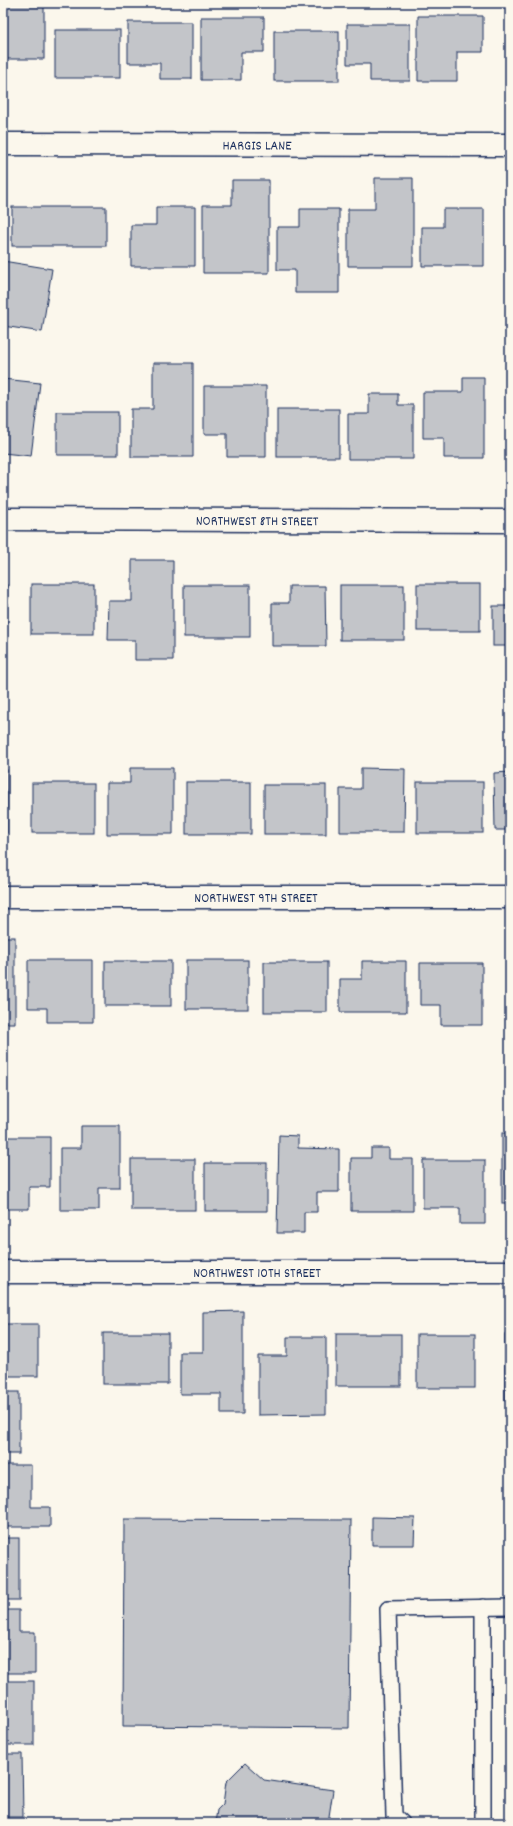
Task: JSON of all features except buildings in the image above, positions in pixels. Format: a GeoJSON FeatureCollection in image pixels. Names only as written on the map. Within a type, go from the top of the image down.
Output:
{"type":"FeatureCollection","features":[{"type":"Feature","properties":{"kind":"street","name":"HARGIS LANE"},"geometry":{"type":"LineString","coordinates":[[3,144],[510,145]]}},
{"type":"Feature","properties":{"kind":"street","name":"NORTHWEST 8TH STREET"},"geometry":{"type":"LineString","coordinates":[[3,519],[510,521]]}},
{"type":"Feature","properties":{"kind":"street","name":"NORTHWEST 9TH STREET"},"geometry":{"type":"LineString","coordinates":[[3,897],[510,897]]}},
{"type":"Feature","properties":{"kind":"street","name":"NORTHWEST 10TH STREET"},"geometry":{"type":"LineString","coordinates":[[3,1272],[510,1272]]}},
{"type":"Feature","properties":{"kind":"lane"},"geometry":{"type":"LineString","coordinates":[[483,1607],[483,1823]]}},
{"type":"Feature","properties":{"kind":"lane"},"geometry":{"type":"LineString","coordinates":[[402,1823],[394,1816],[388,1609],[510,1607]]}}]}
